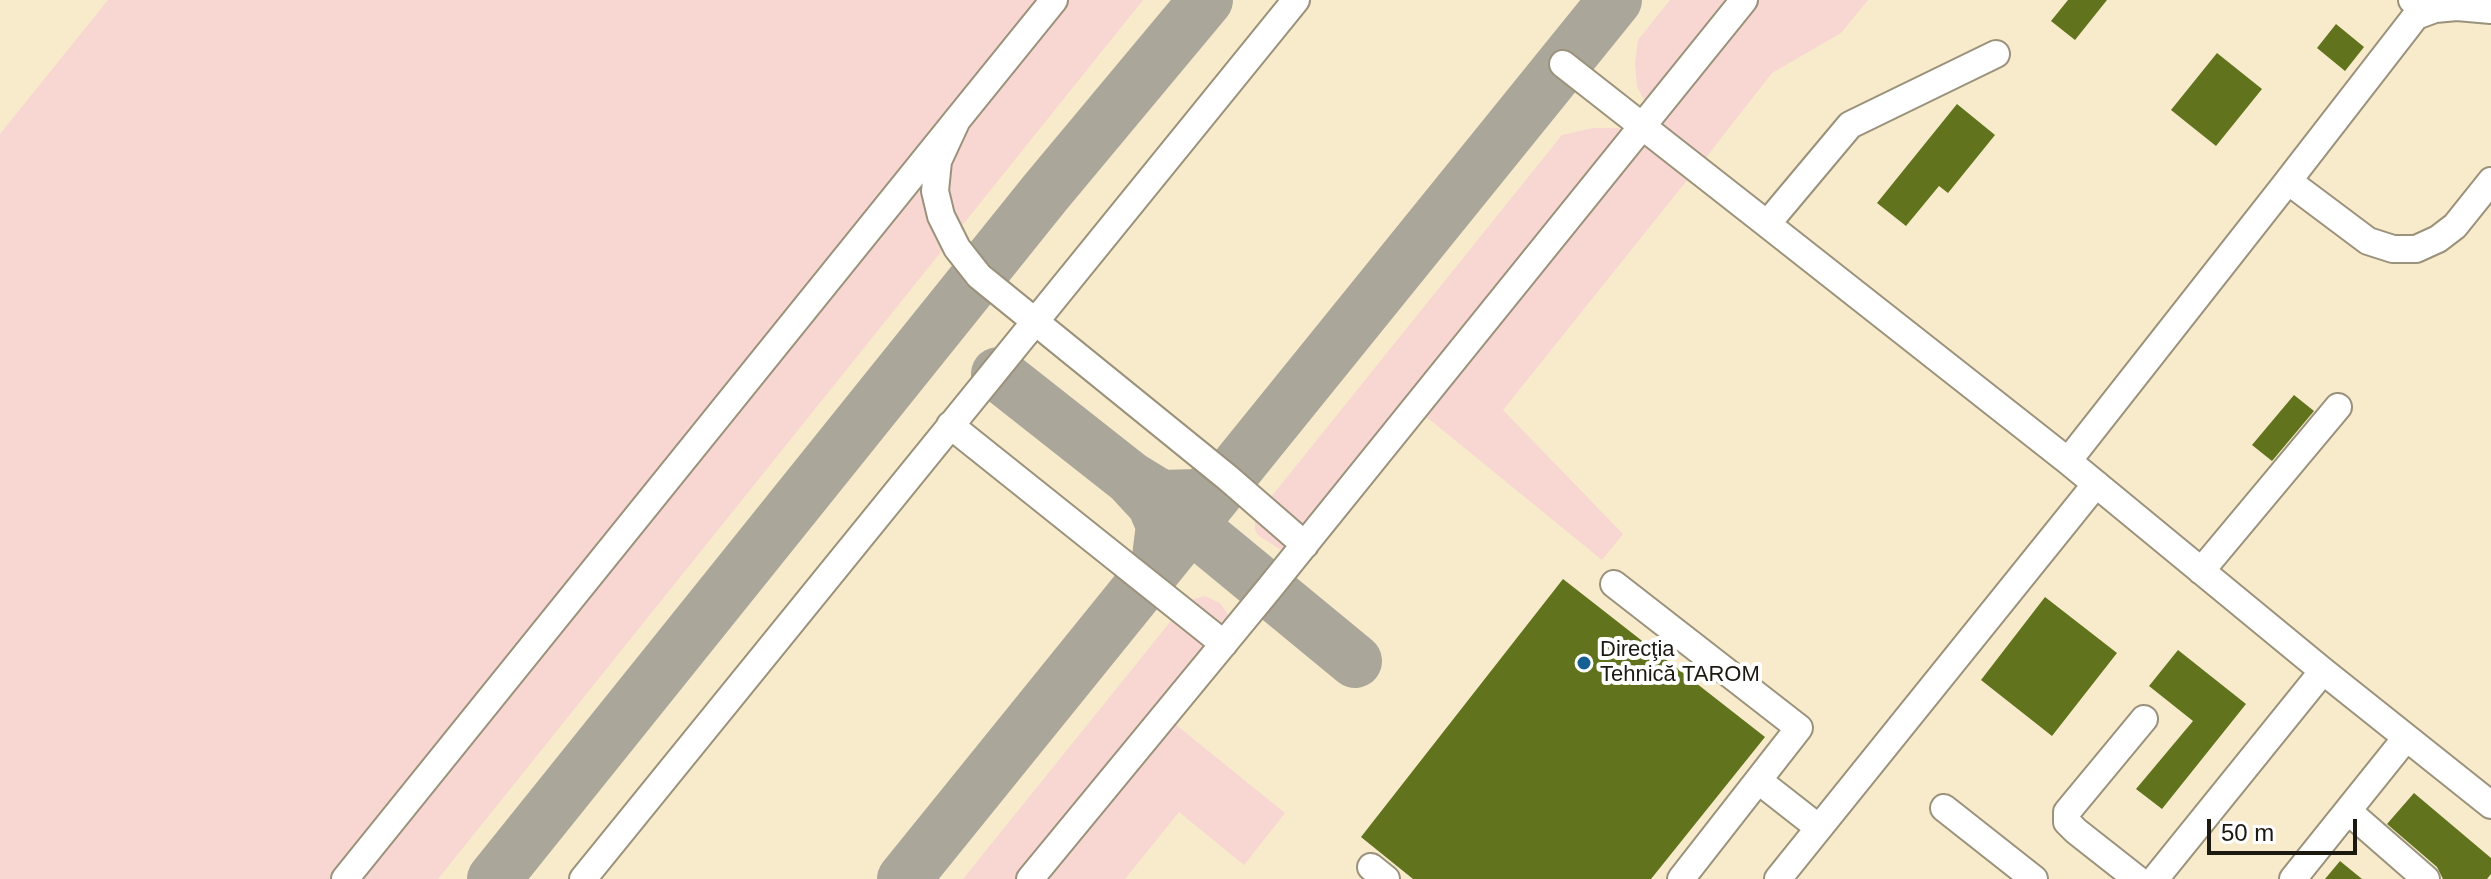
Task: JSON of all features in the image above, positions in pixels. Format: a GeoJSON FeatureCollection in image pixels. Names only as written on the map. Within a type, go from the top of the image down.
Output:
{"type":"FeatureCollection","features":[{"type":"Feature","properties":{"kind":"lane"},"geometry":{"type":"LineString","coordinates":[[345,879],[1054,0]]}},
{"type":"Feature","properties":{"kind":"lane"},"geometry":{"type":"LineString","coordinates":[[583,879],[1296,0]]}},
{"type":"Feature","properties":{"kind":"lane"},"geometry":{"type":"LineString","coordinates":[[1030,879],[1305,545],[1744,0]]}},
{"type":"Feature","properties":{"kind":"lane"},"geometry":{"type":"LineString","coordinates":[[2068,461],[2288,181],[2420,6],[2491,10]]}},
{"type":"Feature","properties":{"kind":"lane"},"geometry":{"type":"LineString","coordinates":[[1767,224],[1850,125],[1996,54]]}},
{"type":"Feature","properties":{"kind":"lane"},"geometry":{"type":"LineString","coordinates":[[1563,64],[2068,461],[2491,805]]}},
{"type":"Feature","properties":{"kind":"lane"},"geometry":{"type":"LineString","coordinates":[[957,120],[938,161],[935,191],[941,216],[957,248],[979,276],[1228,478],[1305,545]]}},
{"type":"Feature","properties":{"kind":"lane"},"geometry":{"type":"LineString","coordinates":[[2288,181],[2368,241],[2393,249],[2416,249],[2438,239],[2455,226],[2491,181]]}},
{"type":"Feature","properties":{"kind":"lane"},"geometry":{"type":"LineString","coordinates":[[2201,571],[2338,407]]}},
{"type":"Feature","properties":{"kind":"lane"},"geometry":{"type":"LineString","coordinates":[[950,425],[1224,644]]}},
{"type":"Feature","properties":{"kind":"lane"},"geometry":{"type":"LineString","coordinates":[[1778,879],[2096,484]]}},
{"type":"Feature","properties":{"kind":"lane"},"geometry":{"type":"LineString","coordinates":[[1614,584],[1799,728],[1681,879]]}},
{"type":"Feature","properties":{"kind":"lane"},"geometry":{"type":"LineString","coordinates":[[2155,879],[2323,671]]}},
{"type":"Feature","properties":{"kind":"lane"},"geometry":{"type":"LineString","coordinates":[[2137,879],[2076,831],[2067,822],[2067,812],[2144,719]]}},
{"type":"Feature","properties":{"kind":"lane"},"geometry":{"type":"LineString","coordinates":[[2293,879],[2406,738]]}},
{"type":"Feature","properties":{"kind":"lane"},"geometry":{"type":"LineString","coordinates":[[1759,781],[1819,828]]}},
{"type":"Feature","properties":{"kind":"lane"},"geometry":{"type":"LineString","coordinates":[[1944,808],[2034,879]]}},
{"type":"Feature","properties":{"kind":"lane"},"geometry":{"type":"LineString","coordinates":[[2348,811],[2426,879]]}},
{"type":"Feature","properties":{"kind":"shaded area"},"geometry":{"type":"Polygon","coordinates":[[[0,0],[2491,0],[2491,879],[0,879],[0,0]]]}},
{"type":"Feature","properties":{"kind":"shaded area"},"geometry":{"type":"Polygon","coordinates":[[[108,0],[1143,0],[438,879],[0,879],[0,134],[108,0]]]}},
{"type":"Feature","properties":{"kind":"shaded area"},"geometry":{"type":"Polygon","coordinates":[[[1670,0],[1868,0],[1841,33],[1772,73],[1704,160],[1656,121],[1637,87],[1635,63],[1638,40],[1670,0]]]}},
{"type":"Feature","properties":{"kind":"shaded area"},"geometry":{"type":"Polygon","coordinates":[[[1593,128],[1618,128],[1636,136],[1688,179],[1503,410],[1623,534],[1602,560],[1429,419],[1419,416],[1289,555],[1259,536],[1255,530],[1255,517],[1562,135],[1593,128]]]}},
{"type":"Feature","properties":{"kind":"shaded area"},"geometry":{"type":"Polygon","coordinates":[[[1205,596],[1220,603],[1229,616],[1235,639],[1170,720],[1285,813],[1244,865],[1179,812],[1125,879],[963,879],[1187,601],[1205,596]]]}},
{"type":"Feature","properties":{"kind":"building"},"geometry":{"type":"Polygon","coordinates":[[[2068,0],[2107,0],[2075,40],[2051,21],[2068,0]]]}},
{"type":"Feature","properties":{"kind":"building"},"geometry":{"type":"Polygon","coordinates":[[[2336,24],[2364,47],[2345,71],[2317,48],[2336,24]]]}},
{"type":"Feature","properties":{"kind":"building"},"geometry":{"type":"Polygon","coordinates":[[[2217,53],[2262,89],[2216,146],[2171,110],[2217,53]]]}},
{"type":"Feature","properties":{"kind":"building"},"geometry":{"type":"Polygon","coordinates":[[[1957,104],[1995,135],[1948,193],[1939,186],[1906,226],[1877,203],[1957,104]]]}},
{"type":"Feature","properties":{"kind":"building"},"geometry":{"type":"Polygon","coordinates":[[[2294,395],[2314,411],[2272,461],[2252,445],[2294,395]]]}},
{"type":"Feature","properties":{"kind":"building","name":"Direcţia Tehnică TAROM"},"geometry":{"type":"Polygon","coordinates":[[[1563,579],[1765,737],[1651,879],[1413,879],[1361,837],[1563,579]]]}},
{"type":"Feature","properties":{"kind":"building"},"geometry":{"type":"Polygon","coordinates":[[[2045,597],[2117,653],[2052,736],[1981,680],[2045,597]]]}},
{"type":"Feature","properties":{"kind":"building"},"geometry":{"type":"Polygon","coordinates":[[[2178,650],[2246,704],[2162,809],[2136,789],[2193,721],[2149,686],[2178,650]]]}},
{"type":"Feature","properties":{"kind":"building"},"geometry":{"type":"Polygon","coordinates":[[[2414,793],[2491,858],[2491,874],[2487,879],[2443,879],[2437,867],[2387,824],[2414,793]]]}},
{"type":"Feature","properties":{"kind":"building"},"geometry":{"type":"Polygon","coordinates":[[[2340,861],[2362,879],[2325,879],[2340,861]]]}},
{"type":"Feature","properties":{"kind":"taxiway"},"geometry":{"type":"LineString","coordinates":[[494,879],[1045,193],[1206,0]]}},
{"type":"Feature","properties":{"kind":"taxiway"},"geometry":{"type":"LineString","coordinates":[[904,879],[1615,0]]}},
{"type":"Feature","properties":{"kind":"taxiway"},"geometry":{"type":"LineString","coordinates":[[998,374],[1130,478]]}},
{"type":"Feature","properties":{"kind":"taxiway"},"geometry":{"type":"LineString","coordinates":[[1158,565],[1163,525],[1154,504],[1130,478],[1161,497],[1196,496],[1221,486]]}},
{"type":"Feature","properties":{"kind":"taxiway"},"geometry":{"type":"LineString","coordinates":[[1190,525],[1355,661]]}},
{"type":"Feature","properties":{"kind":"place","name":"Direcţia Tehnică TAROM"},"geometry":{"type":"Point","coordinates":[1584,663]}}]}
